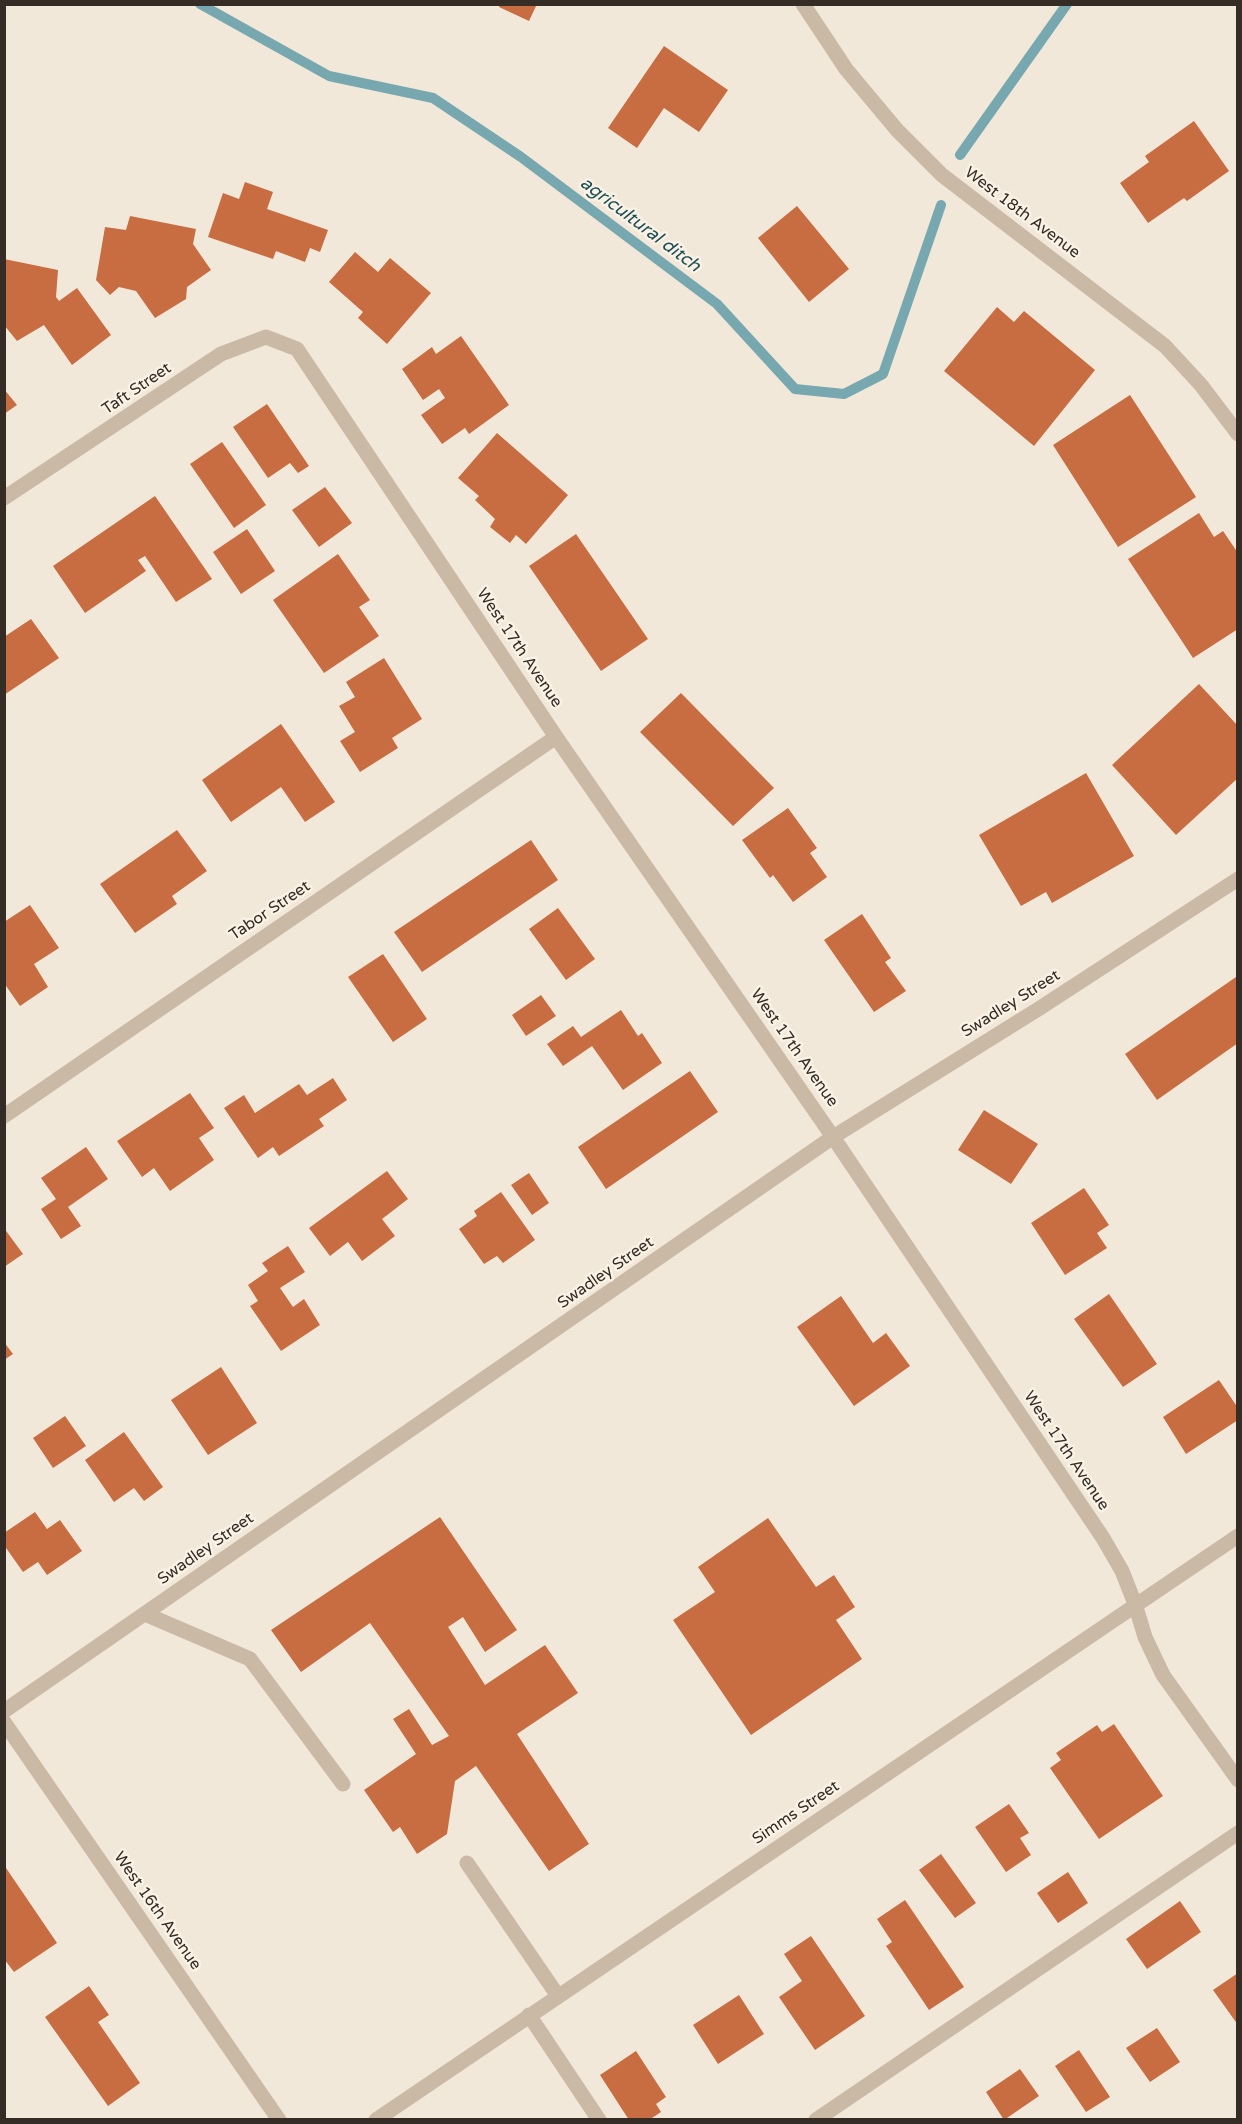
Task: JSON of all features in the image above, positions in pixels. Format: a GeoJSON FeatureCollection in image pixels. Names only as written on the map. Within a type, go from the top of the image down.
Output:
{"type":"FeatureCollection","features":[{"type":"Feature","properties":{"kind":"street","name":"West 18th Avenue"},"geometry":{"type":"LineString","coordinates":[[803,4],[846,69],[897,130],[942,175],[1165,346],[1201,386],[1238,434]]}},
{"type":"Feature","properties":{"kind":"street","name":"Taft Street"},"geometry":{"type":"LineString","coordinates":[[4,498],[221,354],[266,337],[297,349]]}},
{"type":"Feature","properties":{"kind":"street","name":"West 17th Avenue"},"geometry":{"type":"LineString","coordinates":[[297,349],[556,737],[833,1137],[1103,1538],[1122,1572],[1145,1638],[1163,1675],[1238,1780]]}},
{"type":"Feature","properties":{"kind":"street","name":"Tabor Street"},"geometry":{"type":"LineString","coordinates":[[4,1116],[556,737]]}},
{"type":"Feature","properties":{"kind":"street","name":"Swadley Street"},"geometry":{"type":"LineString","coordinates":[[4,1711],[833,1137],[1040,1008],[1238,879]]}},
{"type":"Feature","properties":{"kind":"street","name":"Simms Street"},"geometry":{"type":"LineString","coordinates":[[376,2120],[1238,1536]]}},
{"type":"Feature","properties":{"kind":"street"},"geometry":{"type":"LineString","coordinates":[[145,1614],[250,1659],[343,1784]]}},
{"type":"Feature","properties":{"kind":"street","name":"West 16th Avenue"},"geometry":{"type":"LineString","coordinates":[[4,1722],[279,2120]]}},
{"type":"Feature","properties":{"kind":"street"},"geometry":{"type":"LineString","coordinates":[[816,2120],[1238,1833]]}},
{"type":"Feature","properties":{"kind":"street"},"geometry":{"type":"LineString","coordinates":[[467,1863],[558,1996]]}},
{"type":"Feature","properties":{"kind":"street"},"geometry":{"type":"LineString","coordinates":[[530,2015],[599,2120]]}},
{"type":"Feature","properties":{"kind":"building"},"geometry":{"type":"Polygon","coordinates":[[[500,4],[537,4],[529,21],[499,7],[500,4]]]}},
{"type":"Feature","properties":{"kind":"building"},"geometry":{"type":"Polygon","coordinates":[[[664,46],[728,90],[699,132],[664,108],[637,148],[608,128],[664,46]]]}},
{"type":"Feature","properties":{"kind":"building"},"geometry":{"type":"Polygon","coordinates":[[[1194,121],[1229,171],[1187,201],[1184,198],[1148,223],[1120,183],[1149,162],[1145,156],[1194,121]]]}},
{"type":"Feature","properties":{"kind":"building"},"geometry":{"type":"Polygon","coordinates":[[[245,182],[273,192],[267,209],[328,230],[320,252],[310,248],[305,262],[276,251],[273,259],[208,237],[223,193],[239,199],[245,182]]]}},
{"type":"Feature","properties":{"kind":"building"},"geometry":{"type":"Polygon","coordinates":[[[797,206],[849,269],[809,302],[758,238],[797,206]]]}},
{"type":"Feature","properties":{"kind":"building"},"geometry":{"type":"Polygon","coordinates":[[[130,216],[196,229],[193,244],[211,270],[187,287],[186,299],[155,318],[136,291],[119,287],[110,295],[96,280],[105,227],[126,230],[130,216]]]}},
{"type":"Feature","properties":{"kind":"building"},"geometry":{"type":"Polygon","coordinates":[[[355,252],[378,272],[390,258],[431,293],[387,344],[358,318],[363,312],[329,282],[355,252]]]}},
{"type":"Feature","properties":{"kind":"building"},"geometry":{"type":"Polygon","coordinates":[[[4,259],[58,270],[56,297],[59,301],[77,288],[111,335],[72,365],[44,325],[17,341],[4,325],[4,259]]]}},
{"type":"Feature","properties":{"kind":"building"},"geometry":{"type":"Polygon","coordinates":[[[997,307],[1014,322],[1024,311],[1095,370],[1034,446],[944,371],[997,307]]]}},
{"type":"Feature","properties":{"kind":"building"},"geometry":{"type":"Polygon","coordinates":[[[461,336],[509,405],[469,434],[465,428],[442,444],[421,415],[445,398],[439,389],[423,400],[402,369],[432,347],[436,354],[461,336]]]}},
{"type":"Feature","properties":{"kind":"building"},"geometry":{"type":"Polygon","coordinates":[[[4,389],[17,405],[4,414],[4,389]]]}},
{"type":"Feature","properties":{"kind":"building"},"geometry":{"type":"Polygon","coordinates":[[[1130,395],[1196,497],[1118,547],[1053,445],[1130,395]]]}},
{"type":"Feature","properties":{"kind":"building"},"geometry":{"type":"Polygon","coordinates":[[[267,404],[309,466],[298,473],[290,463],[268,478],[233,427],[267,404]]]}},
{"type":"Feature","properties":{"kind":"building"},"geometry":{"type":"Polygon","coordinates":[[[497,433],[568,495],[526,544],[516,535],[510,543],[490,527],[495,519],[475,500],[479,496],[458,478],[497,433]]]}},
{"type":"Feature","properties":{"kind":"building"},"geometry":{"type":"Polygon","coordinates":[[[222,442],[266,505],[234,528],[190,464],[222,442]]]}},
{"type":"Feature","properties":{"kind":"building"},"geometry":{"type":"Polygon","coordinates":[[[325,487],[352,523],[319,547],[292,510],[325,487]]]}},
{"type":"Feature","properties":{"kind":"building"},"geometry":{"type":"Polygon","coordinates":[[[155,496],[212,579],[176,602],[145,556],[138,560],[146,571],[85,613],[53,566],[155,496]]]}},
{"type":"Feature","properties":{"kind":"building"},"geometry":{"type":"Polygon","coordinates":[[[1199,513],[1214,537],[1223,531],[1238,553],[1238,629],[1193,658],[1128,559],[1199,513]]]}},
{"type":"Feature","properties":{"kind":"building"},"geometry":{"type":"Polygon","coordinates":[[[247,529],[275,571],[241,594],[213,552],[247,529]]]}},
{"type":"Feature","properties":{"kind":"building"},"geometry":{"type":"Polygon","coordinates":[[[576,534],[648,639],[601,671],[529,566],[576,534]]]}},
{"type":"Feature","properties":{"kind":"building"},"geometry":{"type":"Polygon","coordinates":[[[338,554],[370,600],[359,607],[379,636],[324,673],[273,600],[338,554]]]}},
{"type":"Feature","properties":{"kind":"building"},"geometry":{"type":"Polygon","coordinates":[[[31,619],[59,658],[4,695],[4,637],[31,619]]]}},
{"type":"Feature","properties":{"kind":"building"},"geometry":{"type":"Polygon","coordinates":[[[384,658],[422,719],[392,738],[398,748],[360,772],[340,741],[355,732],[339,706],[355,697],[346,682],[384,658]]]}},
{"type":"Feature","properties":{"kind":"building"},"geometry":{"type":"Polygon","coordinates":[[[1199,684],[1238,726],[1238,765],[1236,767],[1238,778],[1176,835],[1112,765],[1199,684]]]}},
{"type":"Feature","properties":{"kind":"building"},"geometry":{"type":"Polygon","coordinates":[[[681,693],[774,788],[733,826],[640,732],[681,693]]]}},
{"type":"Feature","properties":{"kind":"building"},"geometry":{"type":"Polygon","coordinates":[[[281,724],[335,802],[305,822],[281,787],[231,822],[202,780],[281,724]]]}},
{"type":"Feature","properties":{"kind":"building"},"geometry":{"type":"Polygon","coordinates":[[[1086,773],[1134,856],[1052,903],[1046,892],[1021,906],[979,835],[1086,773]]]}},
{"type":"Feature","properties":{"kind":"building"},"geometry":{"type":"Polygon","coordinates":[[[788,808],[817,848],[810,853],[827,877],[793,902],[773,875],[770,878],[742,840],[788,808]]]}},
{"type":"Feature","properties":{"kind":"building"},"geometry":{"type":"Polygon","coordinates":[[[177,830],[207,871],[172,896],[177,904],[135,933],[100,884],[177,830]]]}},
{"type":"Feature","properties":{"kind":"building"},"geometry":{"type":"Polygon","coordinates":[[[531,840],[558,880],[422,972],[394,932],[531,840]]]}},
{"type":"Feature","properties":{"kind":"building"},"geometry":{"type":"Polygon","coordinates":[[[30,905],[59,948],[34,964],[48,987],[20,1006],[4,983],[4,922],[30,905]]]}},
{"type":"Feature","properties":{"kind":"building"},"geometry":{"type":"Polygon","coordinates":[[[558,908],[595,959],[566,980],[529,929],[558,908]]]}},
{"type":"Feature","properties":{"kind":"building"},"geometry":{"type":"Polygon","coordinates":[[[862,914],[891,958],[885,962],[906,991],[874,1012],[824,940],[862,914]]]}},
{"type":"Feature","properties":{"kind":"building"},"geometry":{"type":"Polygon","coordinates":[[[383,954],[427,1019],[393,1042],[348,977],[383,954]]]}},
{"type":"Feature","properties":{"kind":"building"},"geometry":{"type":"Polygon","coordinates":[[[1236,977],[1238,1043],[1157,1100],[1125,1054],[1236,977]]]}},
{"type":"Feature","properties":{"kind":"building"},"geometry":{"type":"Polygon","coordinates":[[[541,995],[556,1016],[526,1036],[512,1015],[541,995]]]}},
{"type":"Feature","properties":{"kind":"building"},"geometry":{"type":"Polygon","coordinates":[[[621,1010],[638,1036],[642,1033],[662,1063],[623,1090],[592,1046],[563,1066],[547,1044],[573,1026],[581,1037],[621,1010]]]}},
{"type":"Feature","properties":{"kind":"building"},"geometry":{"type":"Polygon","coordinates":[[[690,1071],[718,1112],[606,1189],[578,1147],[690,1071]]]}},
{"type":"Feature","properties":{"kind":"building"},"geometry":{"type":"Polygon","coordinates":[[[333,1078],[347,1100],[319,1119],[324,1126],[279,1156],[273,1147],[258,1158],[224,1108],[244,1095],[255,1113],[299,1084],[307,1095],[333,1078]]]}},
{"type":"Feature","properties":{"kind":"building"},"geometry":{"type":"Polygon","coordinates":[[[190,1093],[214,1128],[199,1138],[214,1160],[170,1191],[154,1168],[142,1177],[117,1141],[190,1093]]]}},
{"type":"Feature","properties":{"kind":"building"},"geometry":{"type":"Polygon","coordinates":[[[984,1110],[1038,1144],[1011,1184],[958,1150],[984,1110]]]}},
{"type":"Feature","properties":{"kind":"building"},"geometry":{"type":"Polygon","coordinates":[[[86,1147],[108,1179],[68,1207],[81,1226],[61,1239],[41,1209],[56,1199],[41,1178],[86,1147]]]}},
{"type":"Feature","properties":{"kind":"building"},"geometry":{"type":"Polygon","coordinates":[[[387,1171],[408,1199],[382,1219],[395,1236],[362,1261],[348,1242],[330,1256],[309,1228],[387,1171]]]}},
{"type":"Feature","properties":{"kind":"building"},"geometry":{"type":"Polygon","coordinates":[[[529,1173],[549,1203],[532,1215],[511,1185],[529,1173]]]}},
{"type":"Feature","properties":{"kind":"building"},"geometry":{"type":"Polygon","coordinates":[[[1084,1188],[1109,1225],[1097,1233],[1107,1248],[1065,1275],[1031,1223],[1084,1188]]]}},
{"type":"Feature","properties":{"kind":"building"},"geometry":{"type":"Polygon","coordinates":[[[501,1192],[535,1240],[503,1263],[497,1256],[484,1264],[459,1229],[477,1216],[474,1211],[501,1192]]]}},
{"type":"Feature","properties":{"kind":"building"},"geometry":{"type":"Polygon","coordinates":[[[4,1228],[23,1254],[4,1267],[4,1228]]]}},
{"type":"Feature","properties":{"kind":"building"},"geometry":{"type":"Polygon","coordinates":[[[288,1246],[305,1272],[280,1288],[293,1307],[304,1299],[320,1325],[281,1351],[250,1306],[258,1301],[248,1285],[268,1271],[262,1263],[288,1246]]]}},
{"type":"Feature","properties":{"kind":"building"},"geometry":{"type":"Polygon","coordinates":[[[1109,1294],[1157,1364],[1123,1387],[1074,1319],[1109,1294]]]}},
{"type":"Feature","properties":{"kind":"building"},"geometry":{"type":"Polygon","coordinates":[[[841,1296],[873,1343],[886,1333],[910,1366],[854,1406],[797,1327],[841,1296]]]}},
{"type":"Feature","properties":{"kind":"building"},"geometry":{"type":"Polygon","coordinates":[[[4,1342],[13,1354],[4,1360],[4,1342]]]}},
{"type":"Feature","properties":{"kind":"building"},"geometry":{"type":"Polygon","coordinates":[[[221,1367],[257,1423],[208,1455],[171,1400],[221,1367]]]}},
{"type":"Feature","properties":{"kind":"building"},"geometry":{"type":"Polygon","coordinates":[[[1219,1380],[1238,1408],[1238,1420],[1186,1454],[1163,1417],[1219,1380]]]}},
{"type":"Feature","properties":{"kind":"building"},"geometry":{"type":"Polygon","coordinates":[[[65,1416],[86,1446],[53,1468],[33,1438],[65,1416]]]}},
{"type":"Feature","properties":{"kind":"building"},"geometry":{"type":"Polygon","coordinates":[[[124,1432],[163,1487],[144,1501],[134,1488],[114,1502],[85,1460],[124,1432]]]}},
{"type":"Feature","properties":{"kind":"building"},"geometry":{"type":"Polygon","coordinates":[[[35,1512],[47,1529],[60,1520],[82,1551],[47,1575],[38,1562],[23,1572],[4,1545],[4,1533],[35,1512]]]}},
{"type":"Feature","properties":{"kind":"building"},"geometry":{"type":"Polygon","coordinates":[[[440,1517],[517,1630],[485,1652],[463,1617],[448,1627],[485,1685],[545,1645],[578,1693],[517,1734],[589,1844],[549,1871],[476,1766],[455,1781],[447,1834],[417,1854],[400,1827],[393,1832],[364,1790],[416,1754],[393,1719],[409,1709],[432,1745],[449,1736],[370,1623],[301,1672],[271,1630],[440,1517]]]}},
{"type":"Feature","properties":{"kind":"building"},"geometry":{"type":"Polygon","coordinates":[[[768,1518],[816,1587],[834,1575],[855,1607],[836,1620],[862,1659],[751,1735],[673,1620],[715,1592],[698,1567],[768,1518]]]}},
{"type":"Feature","properties":{"kind":"building"},"geometry":{"type":"Polygon","coordinates":[[[1114,1724],[1163,1796],[1099,1839],[1050,1768],[1061,1760],[1056,1753],[1097,1725],[1102,1732],[1114,1724]]]}},
{"type":"Feature","properties":{"kind":"building"},"geometry":{"type":"Polygon","coordinates":[[[1009,1804],[1029,1833],[1020,1838],[1031,1855],[1006,1872],[975,1827],[1009,1804]]]}},
{"type":"Feature","properties":{"kind":"building"},"geometry":{"type":"Polygon","coordinates":[[[941,1854],[976,1903],[955,1918],[919,1870],[941,1854]]]}},
{"type":"Feature","properties":{"kind":"building"},"geometry":{"type":"Polygon","coordinates":[[[4,1865],[57,1943],[14,1972],[4,1959],[4,1865]]]}},
{"type":"Feature","properties":{"kind":"building"},"geometry":{"type":"Polygon","coordinates":[[[1068,1872],[1088,1903],[1058,1923],[1037,1893],[1068,1872]]]}},
{"type":"Feature","properties":{"kind":"building"},"geometry":{"type":"Polygon","coordinates":[[[905,1900],[964,1987],[929,2010],[886,1946],[892,1942],[877,1919],[905,1900]]]}},
{"type":"Feature","properties":{"kind":"building"},"geometry":{"type":"Polygon","coordinates":[[[1180,1901],[1201,1932],[1147,1969],[1126,1939],[1180,1901]]]}},
{"type":"Feature","properties":{"kind":"building"},"geometry":{"type":"Polygon","coordinates":[[[811,1936],[865,2016],[815,2050],[779,1997],[802,1981],[784,1954],[811,1936]]]}},
{"type":"Feature","properties":{"kind":"building"},"geometry":{"type":"Polygon","coordinates":[[[1238,1973],[1238,2025],[1213,1990],[1238,1973]]]}},
{"type":"Feature","properties":{"kind":"building"},"geometry":{"type":"Polygon","coordinates":[[[89,1986],[109,2015],[98,2022],[140,2083],[108,2106],[45,2017],[89,1986]]]}},
{"type":"Feature","properties":{"kind":"building"},"geometry":{"type":"Polygon","coordinates":[[[739,1995],[764,2034],[718,2064],[693,2025],[739,1995]]]}},
{"type":"Feature","properties":{"kind":"building"},"geometry":{"type":"Polygon","coordinates":[[[1157,2028],[1180,2062],[1150,2082],[1126,2048],[1157,2028]]]}},
{"type":"Feature","properties":{"kind":"building"},"geometry":{"type":"Polygon","coordinates":[[[1079,2050],[1110,2097],[1086,2112],[1055,2066],[1079,2050]]]}},
{"type":"Feature","properties":{"kind":"building"},"geometry":{"type":"Polygon","coordinates":[[[636,2051],[666,2097],[656,2104],[661,2112],[649,2120],[629,2120],[600,2075],[636,2051]]]}},
{"type":"Feature","properties":{"kind":"building"},"geometry":{"type":"Polygon","coordinates":[[[1020,2069],[1039,2096],[1004,2120],[986,2092],[1020,2069]]]}},
{"type":"Feature","properties":{"kind":"waterway","name":"agricultural ditch"},"geometry":{"type":"LineString","coordinates":[[200,4],[329,76],[433,98],[521,157],[717,304],[795,389],[844,394],[883,374],[941,205]]}},
{"type":"Feature","properties":{"kind":"waterway","name":"agricultural ditch"},"geometry":{"type":"LineString","coordinates":[[960,155],[1067,4]]}}]}
